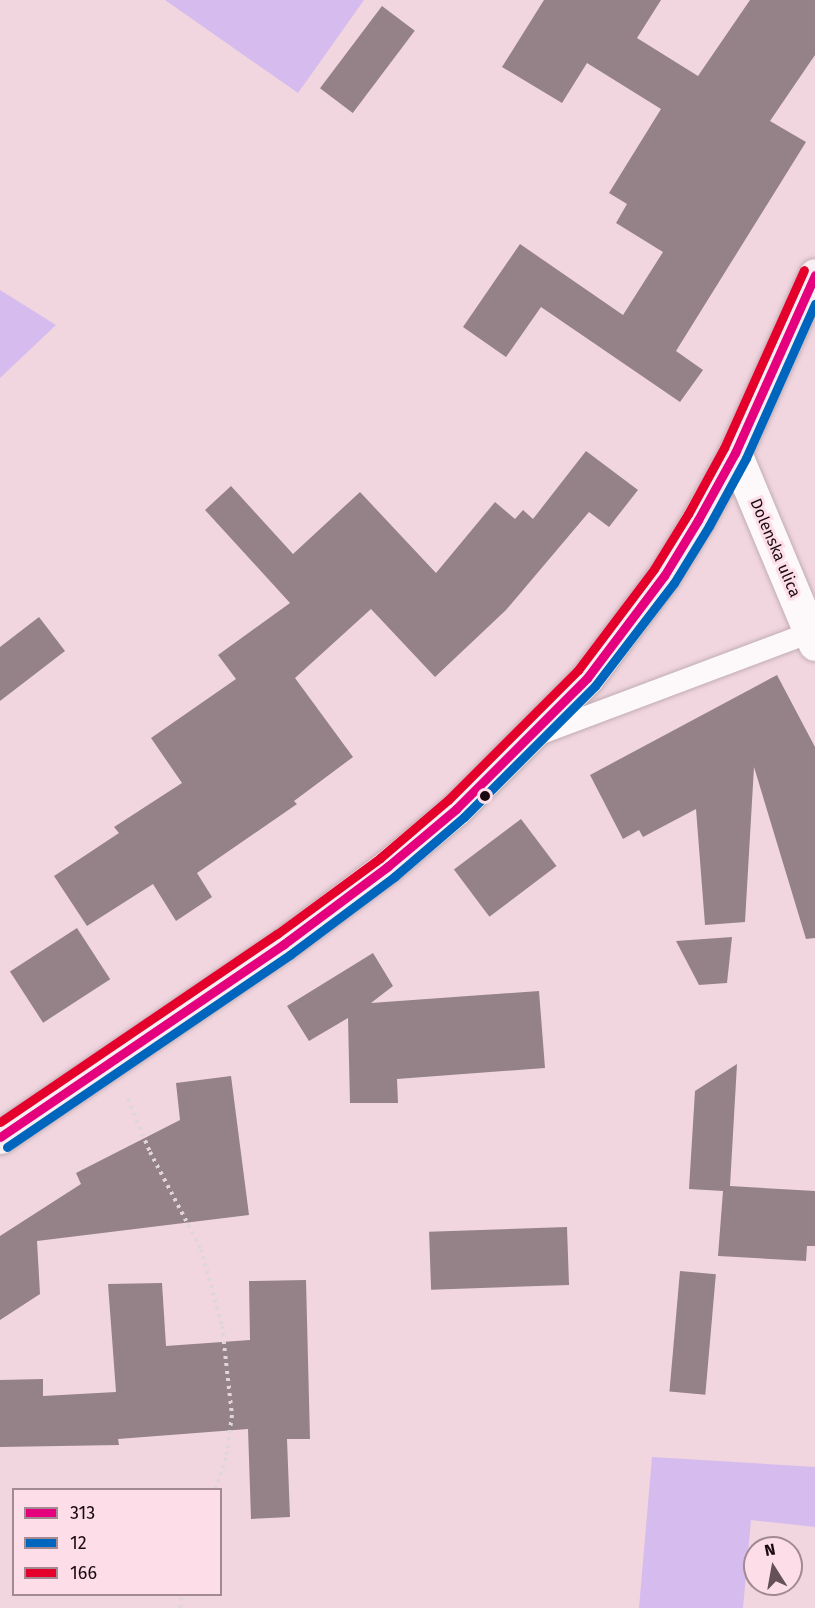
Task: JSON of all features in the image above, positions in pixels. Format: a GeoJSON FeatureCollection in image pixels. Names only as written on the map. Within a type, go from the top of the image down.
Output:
{"type":"FeatureCollection","features":[{"type":"Feature","properties":{"kind":"main road"},"geometry":{"type":"LineString","coordinates":[[0,1137],[284,944],[387,867],[456,809],[529,738],[586,678],[664,576],[735,453],[815,275]]}},
{"type":"Feature","properties":{"kind":"street","name":"Dolenska ulica"},"geometry":{"type":"LineString","coordinates":[[735,453],[812,638]]}},
{"type":"Feature","properties":{"kind":"lane"},"geometry":{"type":"LineString","coordinates":[[529,738],[600,707],[812,638]]}},
{"type":"Feature","properties":{"kind":"path"},"geometry":{"type":"LineString","coordinates":[[112,1060],[150,1152],[201,1249],[222,1326],[232,1415],[226,1458],[216,1488]]}},
{"type":"Feature","properties":{"kind":"shaded area"},"geometry":{"type":"Polygon","coordinates":[[[165,0],[364,0],[298,93],[165,0]]]}},
{"type":"Feature","properties":{"kind":"shaded area"},"geometry":{"type":"Polygon","coordinates":[[[0,290],[56,325],[0,378],[0,290]]]}},
{"type":"Feature","properties":{"kind":"shaded area"},"geometry":{"type":"Polygon","coordinates":[[[652,1457],[815,1467],[815,1527],[751,1520],[750,1536],[743,1536],[743,1608],[639,1608],[652,1457]]]}},
{"type":"Feature","properties":{"kind":"building"},"geometry":{"type":"Polygon","coordinates":[[[544,0],[661,0],[637,38],[698,76],[750,0],[815,0],[815,55],[770,121],[806,142],[676,351],[703,370],[680,402],[541,307],[506,357],[463,327],[520,244],[623,315],[663,252],[616,223],[627,204],[609,193],[661,109],[587,63],[562,103],[502,67],[544,0]]]}},
{"type":"Feature","properties":{"kind":"building"},"geometry":{"type":"Polygon","coordinates":[[[382,6],[415,31],[353,113],[320,88],[382,6]]]}},
{"type":"Feature","properties":{"kind":"building"},"geometry":{"type":"Polygon","coordinates":[[[586,451],[638,490],[609,527],[589,512],[506,610],[435,677],[371,609],[295,678],[353,757],[294,801],[297,804],[197,873],[212,897],[176,921],[153,884],[87,926],[54,876],[119,833],[114,827],[182,783],[151,738],[236,679],[218,655],[290,603],[205,510],[231,486],[293,554],[360,492],[436,573],[495,502],[515,519],[523,510],[533,519],[586,451]]]}},
{"type":"Feature","properties":{"kind":"building"},"geometry":{"type":"Polygon","coordinates":[[[39,617],[65,651],[0,701],[0,647],[39,617]]]}},
{"type":"Feature","properties":{"kind":"building"},"geometry":{"type":"Polygon","coordinates":[[[777,675],[815,747],[815,938],[806,939],[754,767],[745,922],[705,925],[696,809],[643,837],[639,830],[623,839],[590,775],[777,675]]]}},
{"type":"Feature","properties":{"kind":"building"},"geometry":{"type":"Polygon","coordinates":[[[521,819],[557,866],[489,917],[454,870],[521,819]]]}},
{"type":"Feature","properties":{"kind":"building"},"geometry":{"type":"Polygon","coordinates":[[[77,928],[110,979],[43,1023],[10,972],[77,928]]]}},
{"type":"Feature","properties":{"kind":"building"},"geometry":{"type":"Polygon","coordinates":[[[732,937],[727,983],[699,985],[676,941],[732,937]]]}},
{"type":"Feature","properties":{"kind":"building"},"geometry":{"type":"Polygon","coordinates":[[[373,953],[393,986],[371,1003],[539,991],[545,1068],[397,1079],[398,1103],[350,1103],[348,1018],[309,1041],[287,1006],[373,953]]]}},
{"type":"Feature","properties":{"kind":"building"},"geometry":{"type":"Polygon","coordinates":[[[737,1064],[730,1186],[815,1191],[815,1246],[807,1246],[806,1261],[718,1256],[723,1191],[689,1189],[695,1091],[737,1064]]]}},
{"type":"Feature","properties":{"kind":"building"},"geometry":{"type":"Polygon","coordinates":[[[231,1076],[249,1215],[37,1241],[40,1294],[0,1320],[0,1236],[81,1184],[76,1173],[180,1120],[176,1083],[231,1076]]]}},
{"type":"Feature","properties":{"kind":"building"},"geometry":{"type":"Polygon","coordinates":[[[567,1227],[569,1285],[431,1290],[429,1232],[567,1227]]]}},
{"type":"Feature","properties":{"kind":"building"},"geometry":{"type":"Polygon","coordinates":[[[680,1271],[716,1274],[705,1395],[669,1392],[680,1271]]]}},
{"type":"Feature","properties":{"kind":"building"},"geometry":{"type":"Polygon","coordinates":[[[306,1280],[310,1439],[287,1439],[290,1517],[251,1519],[248,1429],[118,1439],[119,1445],[0,1447],[0,1380],[43,1379],[43,1396],[116,1392],[108,1284],[162,1283],[166,1346],[250,1340],[249,1281],[306,1280]]]}},
{"type":"Feature","properties":{"kind":"transit line","name":"166"},"geometry":{"type":"LineString","coordinates":[[0,1122],[277,934],[380,858],[448,800],[578,670],[654,569],[688,514],[724,448],[804,270]]}},
{"type":"Feature","properties":{"kind":"transit line","name":"313"},"geometry":{"type":"LineString","coordinates":[[0,1137],[284,944],[387,867],[456,809],[587,678],[664,576],[698,520],[735,453],[815,275]]}},
{"type":"Feature","properties":{"kind":"transit line","name":"12"},"geometry":{"type":"LineString","coordinates":[[7,1147],[291,954],[394,877],[464,817],[595,686],[674,583],[709,526],[746,458],[815,304]]}}]}
